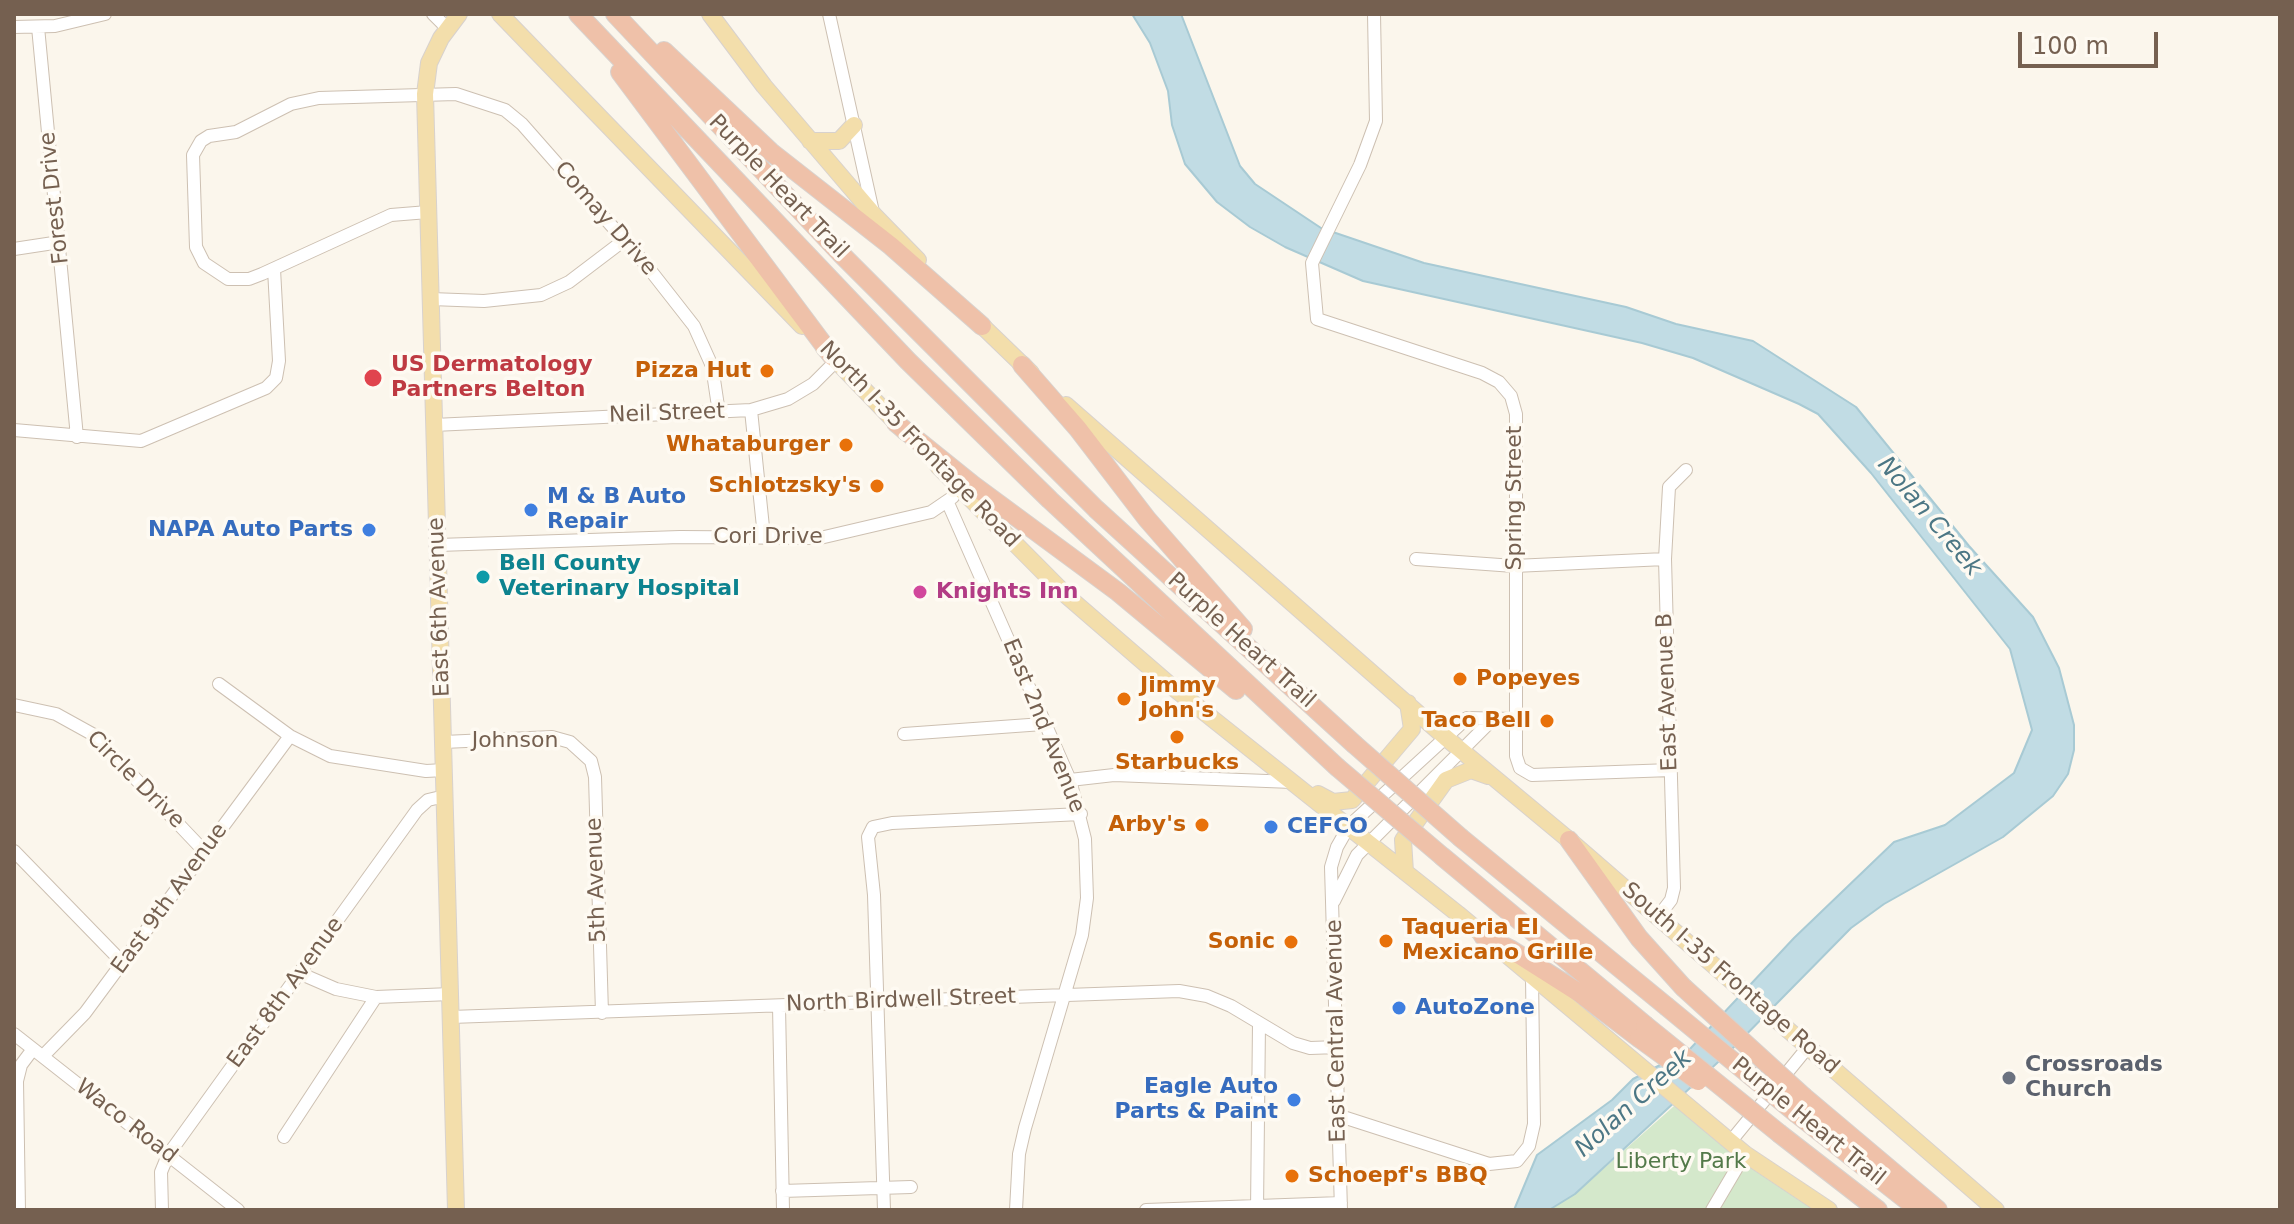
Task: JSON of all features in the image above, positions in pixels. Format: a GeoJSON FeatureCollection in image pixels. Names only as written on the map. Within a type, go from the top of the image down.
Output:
{"type":"FeatureCollection","features":[{"type":"Feature","properties":{"kind":"highway","name":"Purple Heart Trail"},"geometry":{"type":"LineString","coordinates":[[615,14],[779,189],[1096,509],[1461,838],[1666,1006],[1800,1106],[1919,1210]]}},
{"type":"Feature","properties":{"kind":"highway"},"geometry":{"type":"LineString","coordinates":[[622,14],[771,152],[891,246],[982,326]]}},
{"type":"Feature","properties":{"kind":"highway"},"geometry":{"type":"LineString","coordinates":[[581,17],[834,358]]}},
{"type":"Feature","properties":{"kind":"highway","name":"Purple Heart Trail"},"geometry":{"type":"LineString","coordinates":[[581,17],[919,372],[1303,737],[1692,1078],[1777,1131],[1878,1210]]}},
{"type":"Feature","properties":{"kind":"highway"},"geometry":{"type":"LineString","coordinates":[[1022,365],[1078,429],[1162,538],[1311,706]]}},
{"type":"Feature","properties":{"kind":"highway"},"geometry":{"type":"LineString","coordinates":[[896,423],[973,485],[1118,592],[1244,697],[1303,737]]}},
{"type":"Feature","properties":{"kind":"highway"},"geometry":{"type":"LineString","coordinates":[[1569,840],[1639,938],[1800,1106],[1938,1210]]}},
{"type":"Feature","properties":{"kind":"highway"},"geometry":{"type":"LineString","coordinates":[[1483,936],[1510,949],[1642,1031]]}},
{"type":"Feature","properties":{"kind":"main road","name":"East 6th Avenue"},"geometry":{"type":"LineString","coordinates":[[456,1210],[425,94],[429,63],[459,14]]}},
{"type":"Feature","properties":{"kind":"main road","name":"North I-35 Frontage Road"},"geometry":{"type":"LineString","coordinates":[[500,14],[692,216],[1067,596],[1170,685],[1369,842]]}},
{"type":"Feature","properties":{"kind":"main road"},"geometry":{"type":"LineString","coordinates":[[710,14],[810,141],[874,215],[982,326],[1022,365],[1462,751]]}},
{"type":"Feature","properties":{"kind":"main road"},"geometry":{"type":"LineString","coordinates":[[810,141],[839,141],[854,125]]}},
{"type":"Feature","properties":{"kind":"main road"},"geometry":{"type":"LineString","coordinates":[[1295,782],[1333,802],[1352,800],[1412,729],[1408,702]]}},
{"type":"Feature","properties":{"kind":"main road","name":"South I-35 Frontage Road"},"geometry":{"type":"LineString","coordinates":[[1462,751],[1996,1210]]}},
{"type":"Feature","properties":{"kind":"main road"},"geometry":{"type":"LineString","coordinates":[[1405,872],[1403,840],[1446,780],[1471,770],[1484,774],[1513,792]]}},
{"type":"Feature","properties":{"kind":"main road"},"geometry":{"type":"LineString","coordinates":[[1369,842],[1645,1067],[1745,1154],[1829,1210]]}},
{"type":"Feature","properties":{"kind":"street"},"geometry":{"type":"LineString","coordinates":[[14,27],[38,27],[105,14]]}},
{"type":"Feature","properties":{"kind":"street"},"geometry":{"type":"LineString","coordinates":[[433,14],[448,29]]}},
{"type":"Feature","properties":{"kind":"street"},"geometry":{"type":"LineString","coordinates":[[829,14],[874,215]]}},
{"type":"Feature","properties":{"kind":"street","name":"Spring Street"},"geometry":{"type":"LineString","coordinates":[[1374,14],[1376,121],[1360,165],[1312,263],[1317,319],[1482,373],[1499,382],[1511,396],[1516,414],[1515,719],[1517,763],[1523,772],[1532,775],[1671,770]]}},
{"type":"Feature","properties":{"kind":"street","name":"Forest Drive"},"geometry":{"type":"LineString","coordinates":[[38,27],[77,437]]}},
{"type":"Feature","properties":{"kind":"street","name":"Comay Drive"},"geometry":{"type":"LineString","coordinates":[[428,212],[391,215],[274,269],[238,280],[215,273],[204,263],[196,247],[193,155],[201,141],[209,136],[236,132],[305,100],[425,94],[472,97],[505,110],[522,124],[676,301],[705,346],[719,413]]}},
{"type":"Feature","properties":{"kind":"street"},"geometry":{"type":"LineString","coordinates":[[431,299],[484,301],[541,295],[569,282],[623,241]]}},
{"type":"Feature","properties":{"kind":"street"},"geometry":{"type":"LineString","coordinates":[[14,249],[60,242]]}},
{"type":"Feature","properties":{"kind":"street"},"geometry":{"type":"LineString","coordinates":[[14,430],[133,441],[152,438],[272,383],[279,361],[274,269]]}},
{"type":"Feature","properties":{"kind":"street","name":"Neil Street"},"geometry":{"type":"LineString","coordinates":[[434,425],[751,410],[788,399],[813,384],[834,358]]}},
{"type":"Feature","properties":{"kind":"street"},"geometry":{"type":"LineString","coordinates":[[751,410],[764,537]]}},
{"type":"Feature","properties":{"kind":"street","name":"East Avenue B"},"geometry":{"type":"LineString","coordinates":[[1658,917],[1671,900],[1674,888],[1665,559],[1669,487],[1686,470]]}},
{"type":"Feature","properties":{"kind":"street"},"geometry":{"type":"LineString","coordinates":[[948,503],[960,488]]}},
{"type":"Feature","properties":{"kind":"street","name":"Cori Drive"},"geometry":{"type":"LineString","coordinates":[[438,545],[839,536],[931,512],[948,503]]}},
{"type":"Feature","properties":{"kind":"street","name":"East 2nd Avenue"},"geometry":{"type":"LineString","coordinates":[[948,503],[1070,780],[1081,814],[1087,898],[1082,935],[1019,1154],[1016,1210]]}},
{"type":"Feature","properties":{"kind":"street"},"geometry":{"type":"LineString","coordinates":[[1416,559],[1514,566],[1665,559]]}},
{"type":"Feature","properties":{"kind":"street"},"geometry":{"type":"LineString","coordinates":[[219,684],[290,736],[330,756],[426,771],[444,770]]}},
{"type":"Feature","properties":{"kind":"street","name":"Circle Drive"},"geometry":{"type":"LineString","coordinates":[[14,705],[56,714],[94,735],[204,851]]}},
{"type":"Feature","properties":{"kind":"street","name":"East Central Avenue"},"geometry":{"type":"LineString","coordinates":[[1341,1207],[1331,867],[1337,847],[1349,826],[1467,718],[1515,719]]}},
{"type":"Feature","properties":{"kind":"street","name":"East Central Avenue"},"geometry":{"type":"LineString","coordinates":[[1334,901],[1349,869],[1369,842],[1494,718]]}},
{"type":"Feature","properties":{"kind":"street"},"geometry":{"type":"LineString","coordinates":[[904,734],[1043,724]]}},
{"type":"Feature","properties":{"kind":"street","name":"East 9th Avenue"},"geometry":{"type":"LineString","coordinates":[[19,1210],[17,1081],[21,1065],[85,1013],[290,736]]}},
{"type":"Feature","properties":{"kind":"street","name":"Johnson"},"geometry":{"type":"LineString","coordinates":[[444,742],[552,737],[583,750]]}},
{"type":"Feature","properties":{"kind":"street","name":"5th Avenue"},"geometry":{"type":"LineString","coordinates":[[583,750],[591,761],[595,777],[602,1013]]}},
{"type":"Feature","properties":{"kind":"street"},"geometry":{"type":"LineString","coordinates":[[1070,780],[1114,775],[1295,782]]}},
{"type":"Feature","properties":{"kind":"street","name":"East 8th Avenue"},"geometry":{"type":"LineString","coordinates":[[162,1210],[161,1172],[168,1155],[417,810],[428,800],[445,796]]}},
{"type":"Feature","properties":{"kind":"street"},"geometry":{"type":"LineString","coordinates":[[884,1210],[878,1003],[868,837],[873,827],[892,823],[990,815],[1081,814]]}},
{"type":"Feature","properties":{"kind":"street"},"geometry":{"type":"LineString","coordinates":[[14,851],[123,963]]}},
{"type":"Feature","properties":{"kind":"street"},"geometry":{"type":"LineString","coordinates":[[299,973],[336,989],[376,997],[451,994]]}},
{"type":"Feature","properties":{"kind":"street"},"geometry":{"type":"LineString","coordinates":[[1340,1116],[1489,1164],[1517,1161],[1529,1146],[1534,1124],[1532,977]]}},
{"type":"Feature","properties":{"kind":"street","name":"North Birdwell Street"},"geometry":{"type":"LineString","coordinates":[[451,1017],[1179,991],[1207,996],[1293,1043],[1310,1048],[1338,1047]]}},
{"type":"Feature","properties":{"kind":"street"},"geometry":{"type":"LineString","coordinates":[[284,1137],[376,997]]}},
{"type":"Feature","properties":{"kind":"street"},"geometry":{"type":"LineString","coordinates":[[779,1006],[783,1210]]}},
{"type":"Feature","properties":{"kind":"street"},"geometry":{"type":"LineString","coordinates":[[1257,1208],[1259,1023]]}},
{"type":"Feature","properties":{"kind":"street","name":"Waco Road"},"geometry":{"type":"LineString","coordinates":[[14,1034],[238,1210]]}},
{"type":"Feature","properties":{"kind":"street"},"geometry":{"type":"LineString","coordinates":[[1725,1136],[1808,1047]]}},
{"type":"Feature","properties":{"kind":"street"},"geometry":{"type":"LineString","coordinates":[[1712,1210],[1745,1154]]}},
{"type":"Feature","properties":{"kind":"street"},"geometry":{"type":"LineString","coordinates":[[782,1191],[911,1187]]}},
{"type":"Feature","properties":{"kind":"street"},"geometry":{"type":"LineString","coordinates":[[1146,1210],[1341,1207]]}},
{"type":"Feature","properties":{"kind":"green space","name":"Liberty Park"},"geometry":{"type":"Polygon","coordinates":[[[1682,1099],[1824,1210],[1549,1210],[1575,1194],[1682,1099]]]}},
{"type":"Feature","properties":{"kind":"water","name":"Nolan Creek"},"geometry":{"type":"Polygon","coordinates":[[[1132,14],[1181,14],[1240,166],[1255,184],[1321,228],[1424,263],[1626,307],[1676,324],[1753,341],[1856,407],[1969,546],[2033,617],[2059,668],[2074,725],[2074,750],[2068,774],[2053,796],[2003,837],[1884,904],[1851,928],[1729,1052],[1575,1194],[1549,1210],[1514,1210],[1537,1155],[1612,1100],[1633,1079],[1689,1050],[1794,938],[1894,842],[1945,825],[2014,773],[2032,730],[2010,649],[1871,473],[1818,414],[1693,358],[1642,343],[1363,281],[1285,247],[1250,227],[1217,202],[1185,164],[1172,125],[1168,91],[1150,43],[1132,14]]]}},
{"type":"Feature","properties":{"kind":"place","name":"Pizza Hut"},"geometry":{"type":"Point","coordinates":[767,371]}},
{"type":"Feature","properties":{"kind":"place","name":"US Dermatology Partners Belton"},"geometry":{"type":"Point","coordinates":[373,378]}},
{"type":"Feature","properties":{"kind":"place","name":"Whataburger"},"geometry":{"type":"Point","coordinates":[846,445]}},
{"type":"Feature","properties":{"kind":"place","name":"Schlotzsky's"},"geometry":{"type":"Point","coordinates":[877,486]}},
{"type":"Feature","properties":{"kind":"place","name":"M & B Auto Repair"},"geometry":{"type":"Point","coordinates":[531,510]}},
{"type":"Feature","properties":{"kind":"place","name":"NAPA Auto Parts"},"geometry":{"type":"Point","coordinates":[369,530]}},
{"type":"Feature","properties":{"kind":"place","name":"Bell County Veterinary Hospital"},"geometry":{"type":"Point","coordinates":[483,577]}},
{"type":"Feature","properties":{"kind":"place","name":"Knights Inn"},"geometry":{"type":"Point","coordinates":[920,592]}},
{"type":"Feature","properties":{"kind":"place","name":"Popeyes"},"geometry":{"type":"Point","coordinates":[1460,679]}},
{"type":"Feature","properties":{"kind":"place","name":"Jimmy John's"},"geometry":{"type":"Point","coordinates":[1124,699]}},
{"type":"Feature","properties":{"kind":"place","name":"Taco Bell"},"geometry":{"type":"Point","coordinates":[1547,721]}},
{"type":"Feature","properties":{"kind":"place","name":"Starbucks"},"geometry":{"type":"Point","coordinates":[1177,737]}},
{"type":"Feature","properties":{"kind":"place","name":"Arby's"},"geometry":{"type":"Point","coordinates":[1202,825]}},
{"type":"Feature","properties":{"kind":"place","name":"CEFCO"},"geometry":{"type":"Point","coordinates":[1271,827]}},
{"type":"Feature","properties":{"kind":"place","name":"Taqueria El Mexicano Grille"},"geometry":{"type":"Point","coordinates":[1386,941]}},
{"type":"Feature","properties":{"kind":"place","name":"Sonic"},"geometry":{"type":"Point","coordinates":[1291,942]}},
{"type":"Feature","properties":{"kind":"place","name":"AutoZone"},"geometry":{"type":"Point","coordinates":[1399,1008]}},
{"type":"Feature","properties":{"kind":"place","name":"Crossroads Church"},"geometry":{"type":"Point","coordinates":[2009,1078]}},
{"type":"Feature","properties":{"kind":"place","name":"Eagle Auto Parts & Paint"},"geometry":{"type":"Point","coordinates":[1294,1100]}},
{"type":"Feature","properties":{"kind":"place","name":"Schoepf's BBQ"},"geometry":{"type":"Point","coordinates":[1292,1176]}}]}
